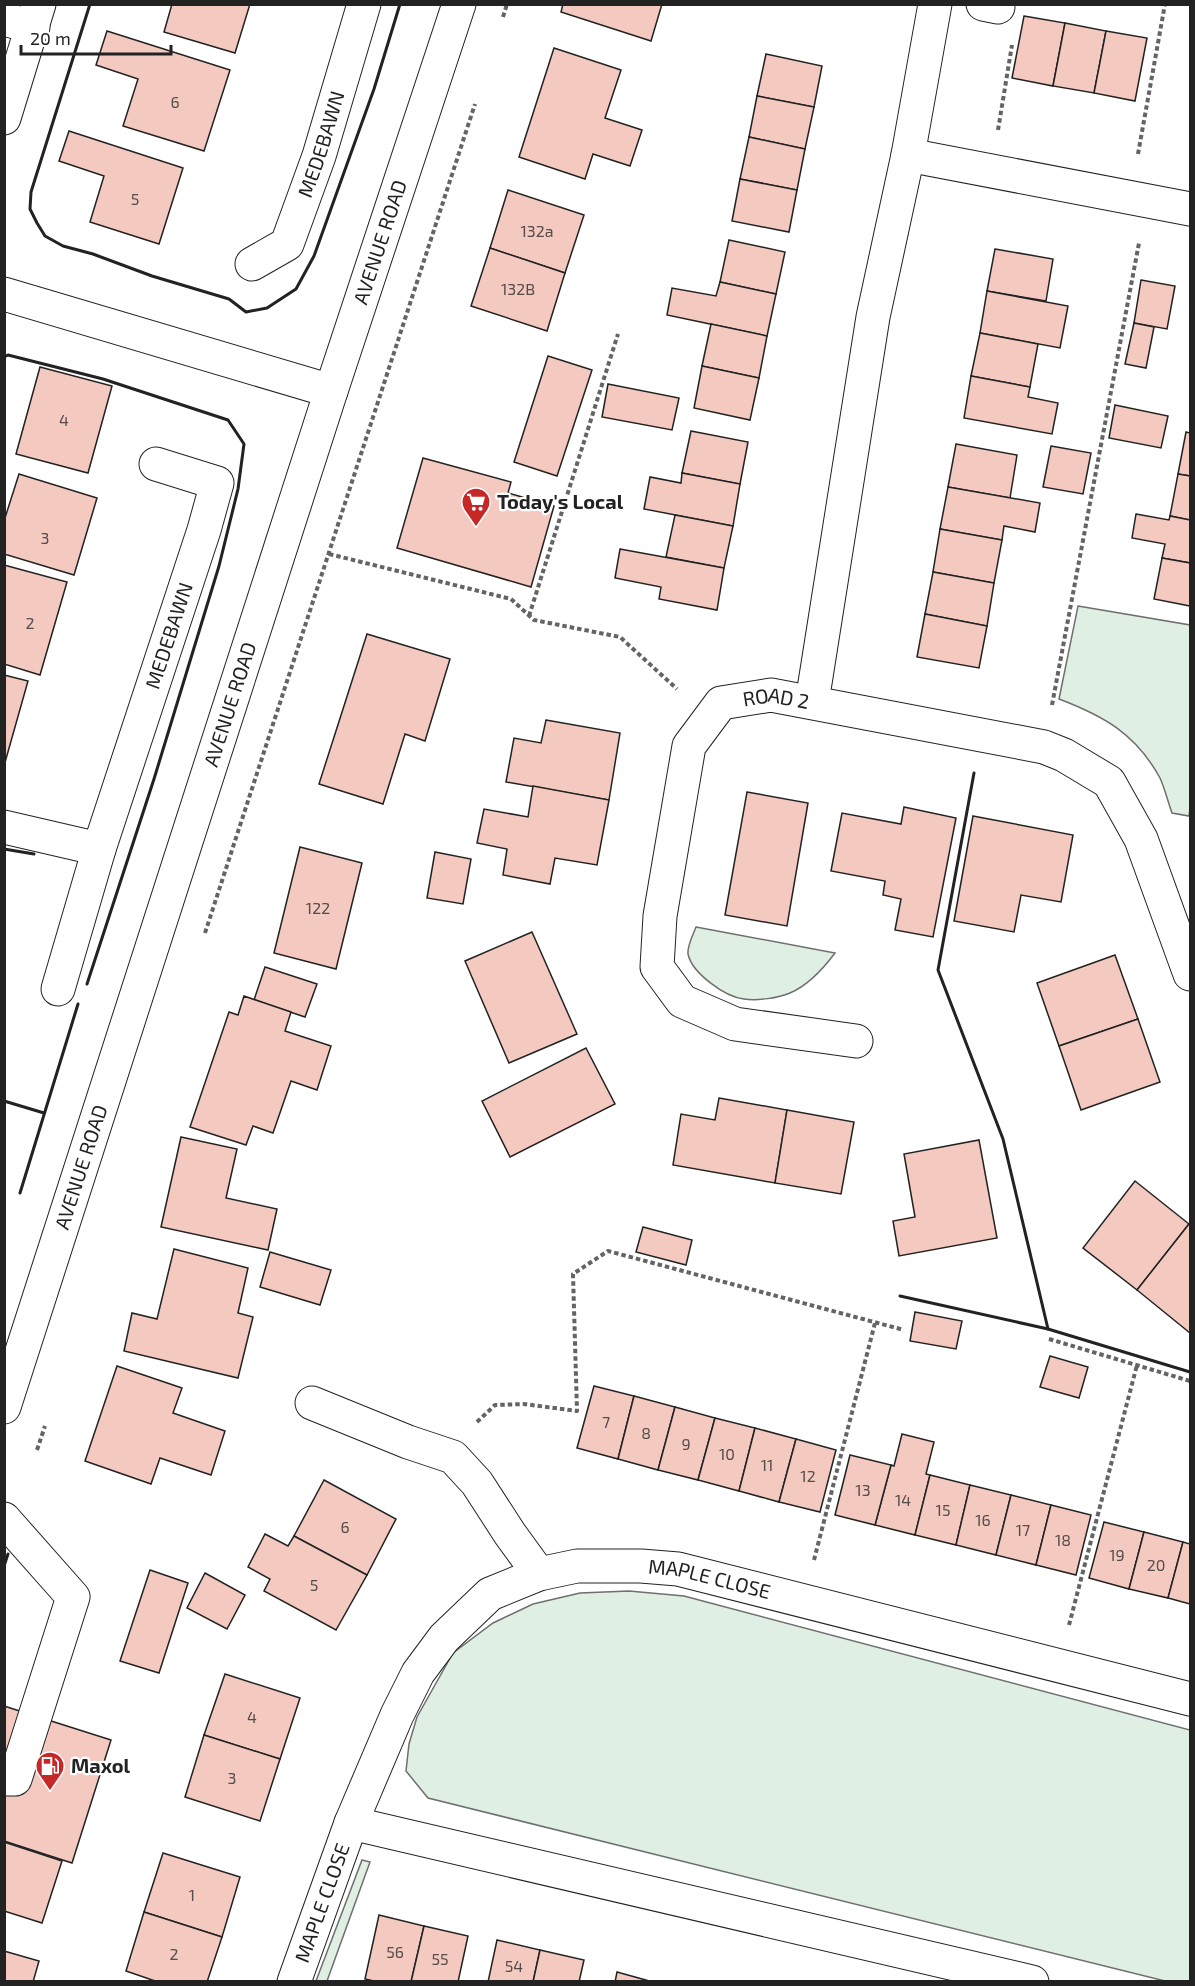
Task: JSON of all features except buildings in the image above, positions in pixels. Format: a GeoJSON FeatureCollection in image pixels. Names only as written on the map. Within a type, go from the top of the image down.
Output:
{"type":"FeatureCollection","features":[{"type":"Feature","properties":{"kind":"street","name":"MEDEBAWN"},"geometry":{"type":"LineString","coordinates":[[252,264],[287,244],[319,156],[364,4]]}},
{"type":"Feature","properties":{"kind":"street","name":"AVENUE ROAD"},"geometry":{"type":"LineString","coordinates":[[4,1407],[331,390],[459,4]]}},
{"type":"Feature","properties":{"kind":"street"},"geometry":{"type":"LineString","coordinates":[[812,702],[873,317],[908,155],[935,4]]}},
{"type":"Feature","properties":{"kind":"street"},"geometry":{"type":"LineString","coordinates":[[4,118],[26,17]]}},
{"type":"Feature","properties":{"kind":"street"},"geometry":{"type":"LineString","coordinates":[[908,155],[1191,208]]}},
{"type":"Feature","properties":{"kind":"street"},"geometry":{"type":"LineString","coordinates":[[4,294],[331,390]]}},
{"type":"Feature","properties":{"kind":"street","name":"MEDEBAWN"},"geometry":{"type":"LineString","coordinates":[[58,989],[99,849],[204,530],[217,483],[156,464]]}},
{"type":"Feature","properties":{"kind":"street","name":"ROAD 2"},"geometry":{"type":"LineString","coordinates":[[856,1041],[735,1024],[682,1001],[657,967],[660,916],[689,746],[721,703],[771,695],[1044,747],[1064,755],[1109,782],[1141,839],[1191,974]]}},
{"type":"Feature","properties":{"kind":"street"},"geometry":{"type":"LineString","coordinates":[[4,827],[99,849]]}},
{"type":"Feature","properties":{"kind":"street"},"geometry":{"type":"LineString","coordinates":[[312,1403],[453,1457],[477,1483],[539,1574]]}},
{"type":"Feature","properties":{"kind":"street"},"geometry":{"type":"LineString","coordinates":[[4,1519],[73,1597],[15,1779],[4,1779]]}},
{"type":"Feature","properties":{"kind":"street","name":"MAPLE CLOSE"},"geometry":{"type":"LineString","coordinates":[[294,1982],[351,1823],[397,1715],[418,1673],[444,1638],[490,1594],[539,1574],[577,1566],[641,1566],[678,1569],[1191,1700]]}},
{"type":"Feature","properties":{"kind":"street","name":"MAPLE CLOSE"},"geometry":{"type":"LineString","coordinates":[[351,1823],[1032,1982]]}},
{"type":"Feature","properties":{"kind":"path"},"geometry":{"type":"LineString","coordinates":[[500,26],[507,4]]}},
{"type":"Feature","properties":{"kind":"path"},"geometry":{"type":"LineString","coordinates":[[1044,747],[1139,198],[1165,4]]}},
{"type":"Feature","properties":{"kind":"path"},"geometry":{"type":"LineString","coordinates":[[991,172],[998,15]]}},
{"type":"Feature","properties":{"kind":"path"},"geometry":{"type":"LineString","coordinates":[[204,939],[475,103]]}},
{"type":"Feature","properties":{"kind":"path"},"geometry":{"type":"LineString","coordinates":[[529,616],[618,334]]}},
{"type":"Feature","properties":{"kind":"path"},"geometry":{"type":"LineString","coordinates":[[329,554],[511,599],[534,620],[620,637],[709,718]]}},
{"type":"Feature","properties":{"kind":"path"},"geometry":{"type":"LineString","coordinates":[[444,1454],[495,1405],[524,1404],[578,1411],[573,1274],[608,1251],[904,1330]]}},
{"type":"Feature","properties":{"kind":"path"},"geometry":{"type":"LineString","coordinates":[[803,1601],[875,1323]]}},
{"type":"Feature","properties":{"kind":"path"},"geometry":{"type":"LineString","coordinates":[[1049,1339],[1191,1381]]}},
{"type":"Feature","properties":{"kind":"path"},"geometry":{"type":"LineString","coordinates":[[1059,1666],[1137,1365]]}},
{"type":"Feature","properties":{"kind":"path"},"geometry":{"type":"LineString","coordinates":[[37,1450],[48,1416]]}},
{"type":"Feature","properties":{"kind":"green space"},"geometry":{"type":"Polygon","coordinates":[[[1078,606],[1190,625],[1189,816],[1172,813],[1160,778],[1151,763],[1129,738],[1090,712],[1059,699],[1078,606]]]}},
{"type":"Feature","properties":{"kind":"green space"},"geometry":{"type":"Polygon","coordinates":[[[696,927],[835,953],[815,976],[797,990],[774,998],[744,999],[719,989],[696,969],[688,954],[688,948],[696,927]]]}},
{"type":"Feature","properties":{"kind":"green space"},"geometry":{"type":"Polygon","coordinates":[[[629,1591],[684,1596],[1190,1730],[1190,1981],[1165,1981],[428,1798],[406,1771],[409,1744],[417,1717],[453,1653],[493,1623],[533,1604],[580,1593],[629,1591]]]}},
{"type":"Feature","properties":{"kind":"green space"},"geometry":{"type":"Polygon","coordinates":[[[362,1860],[370,1862],[327,1981],[316,1981],[362,1860]]]}},
{"type":"Feature","properties":{"kind":"wall"},"geometry":{"type":"LineString","coordinates":[[90,4],[31,192],[30,209],[37,223],[45,236],[63,246],[229,299],[246,312],[267,308],[296,289],[314,256],[374,89],[400,4]]}},
{"type":"Feature","properties":{"kind":"wall"},"geometry":{"type":"LineString","coordinates":[[4,357],[8,355],[103,379],[228,420],[244,444],[238,489],[219,566],[154,779],[87,984]]}},
{"type":"Feature","properties":{"kind":"wall"},"geometry":{"type":"LineString","coordinates":[[974,773],[938,970],[1003,1139],[1048,1329]]}},
{"type":"Feature","properties":{"kind":"wall"},"geometry":{"type":"LineString","coordinates":[[4,849],[34,854]]}},
{"type":"Feature","properties":{"kind":"wall"},"geometry":{"type":"LineString","coordinates":[[20,1193],[78,1004]]}},
{"type":"Feature","properties":{"kind":"wall"},"geometry":{"type":"LineString","coordinates":[[4,1101],[44,1113]]}},
{"type":"Feature","properties":{"kind":"wall"},"geometry":{"type":"LineString","coordinates":[[900,1296],[1048,1329],[1190,1372]]}},
{"type":"Feature","properties":{"kind":"wall"},"geometry":{"type":"LineString","coordinates":[[4,1566],[8,1554]]}},
{"type":"Feature","properties":{"kind":"place","name":"Today's Local"},"geometry":{"type":"Point","coordinates":[476,528]}},
{"type":"Feature","properties":{"kind":"place","name":"Maxol"},"geometry":{"type":"Point","coordinates":[50,1792]}}]}
